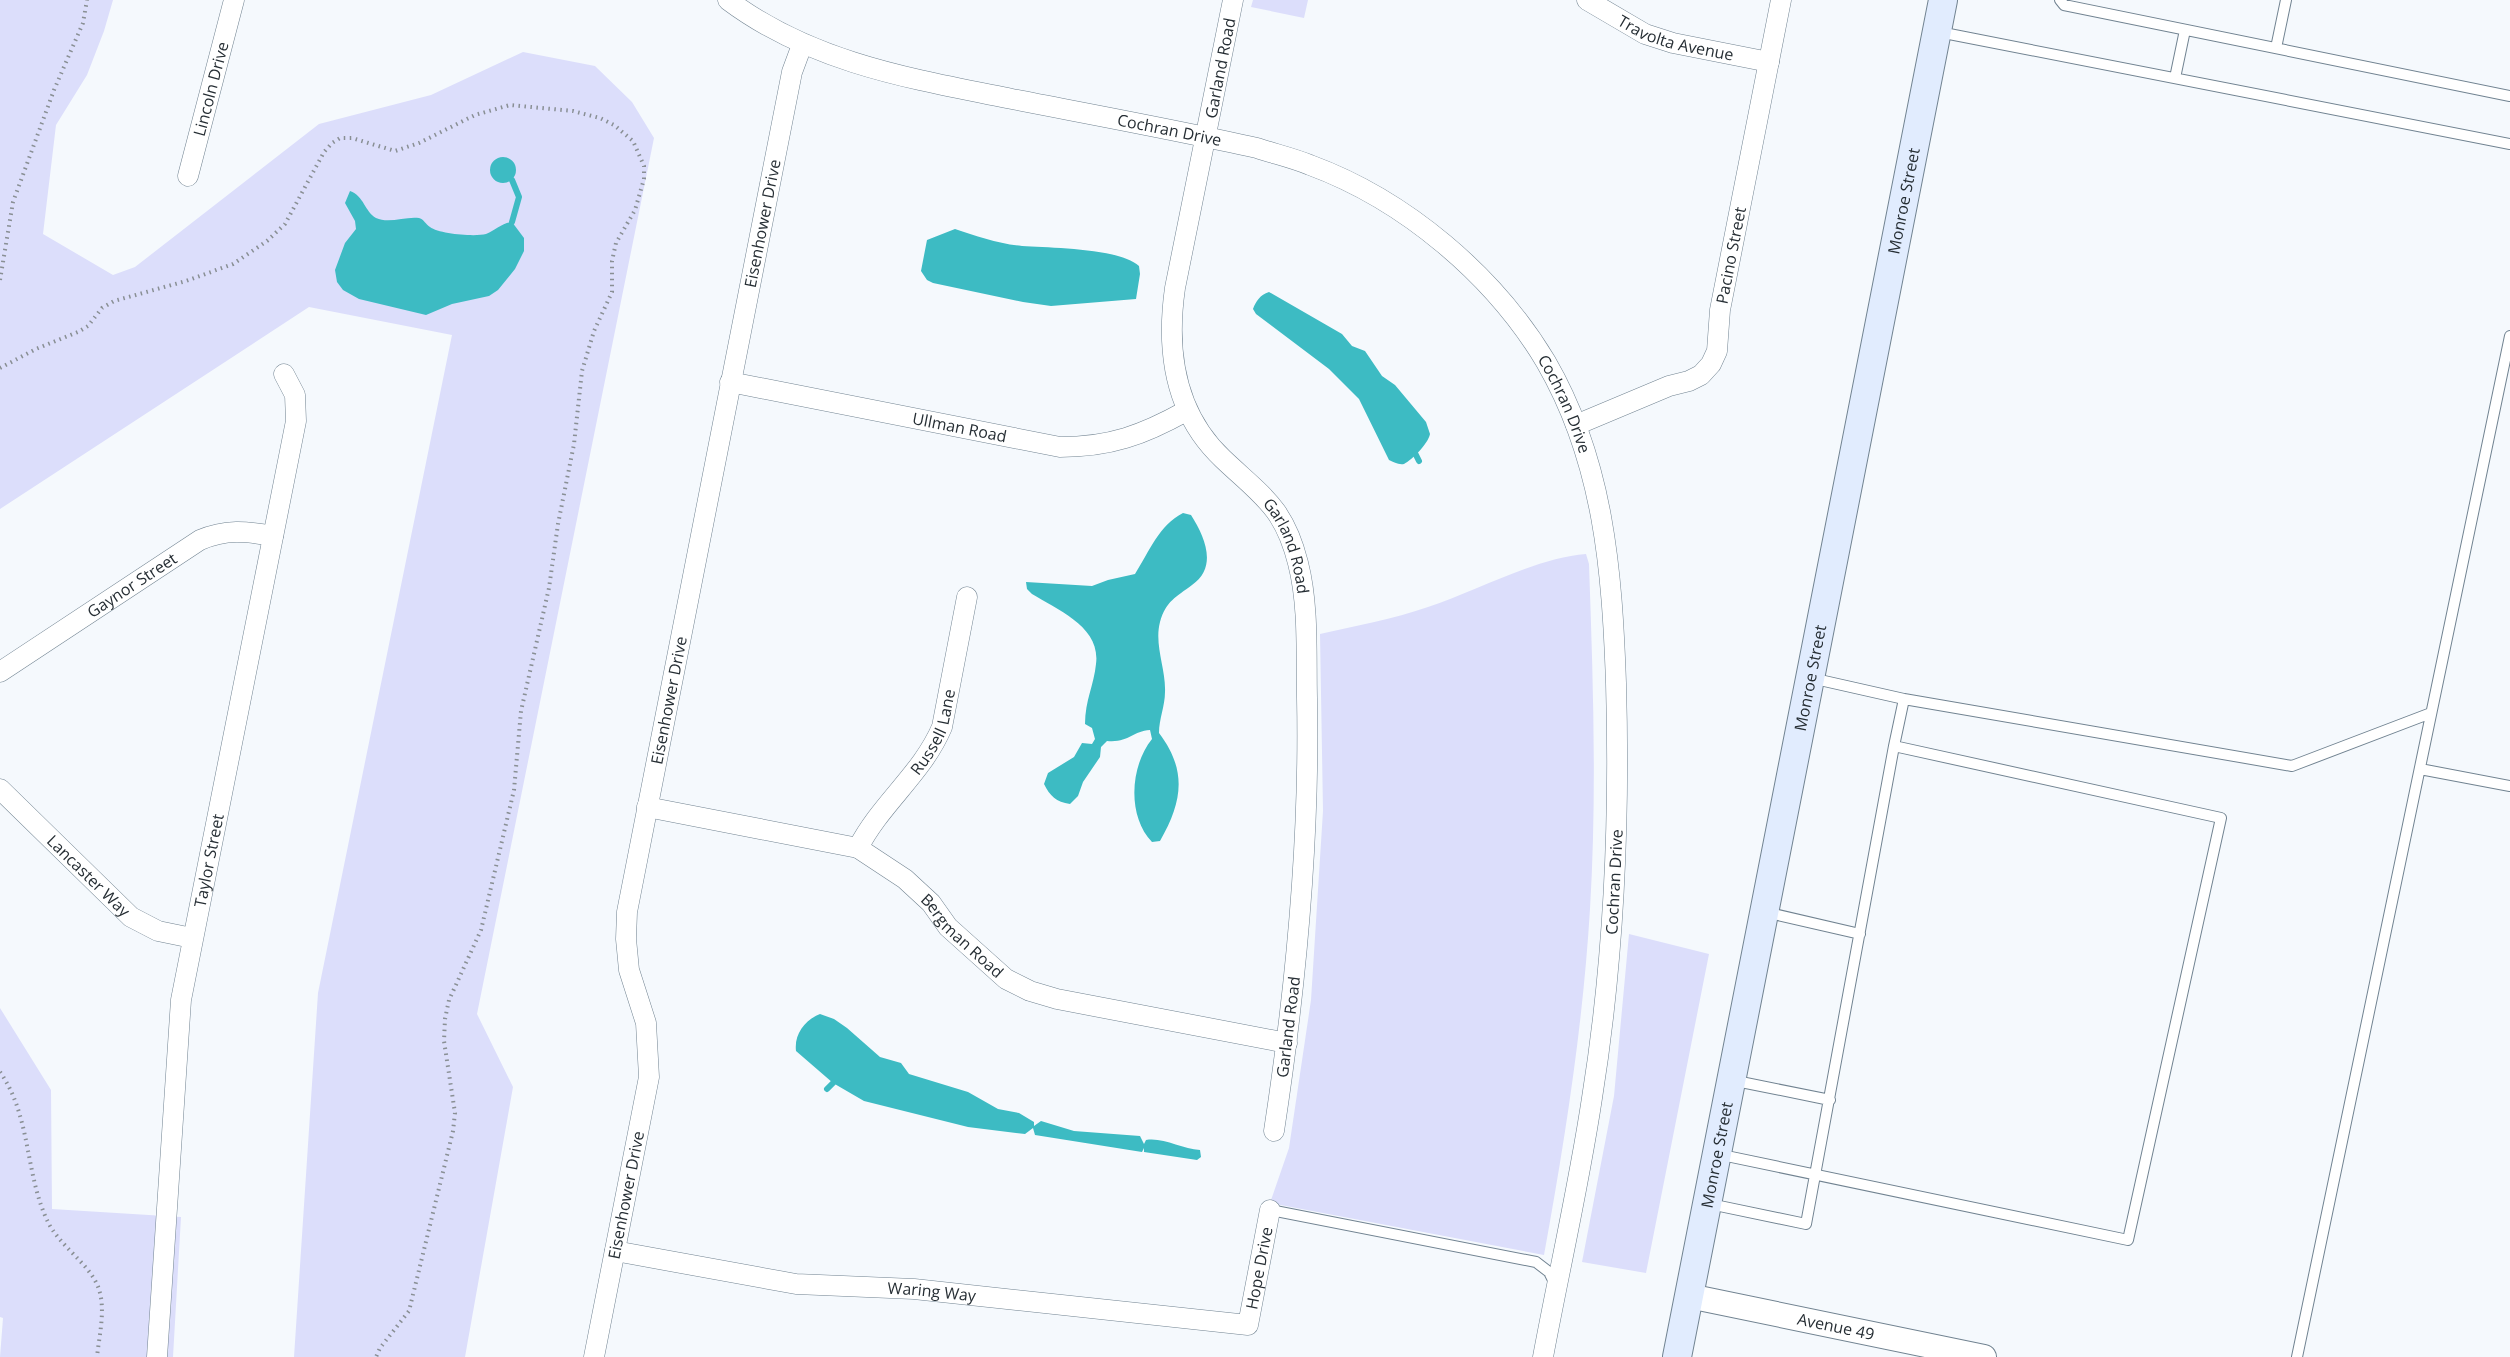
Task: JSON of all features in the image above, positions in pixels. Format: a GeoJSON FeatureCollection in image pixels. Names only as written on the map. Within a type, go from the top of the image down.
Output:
{"type":"FeatureCollection","features":[{"type":"Feature","properties":{"kind":"main road","name":"Monroe Street"},"geometry":{"type":"LineString","coordinates":[[1677,1357],[1943,0]]}},
{"type":"Feature","properties":{"kind":"street","name":"Lincoln Drive"},"geometry":{"type":"LineString","coordinates":[[188,177],[234,0]]}},
{"type":"Feature","properties":{"kind":"street","name":"Cochran Drive"},"geometry":{"type":"LineString","coordinates":[[728,0],[765,25],[802,45],[844,61],[887,73],[1257,148],[1312,165],[1372,195],[1414,221],[1471,269],[1510,311],[1546,362],[1576,425],[1594,477],[1608,545],[1614,623],[1618,792],[1612,929],[1594,1082],[1583,1155],[1543,1357]]}},
{"type":"Feature","properties":{"kind":"street","name":"Garland Road"},"geometry":{"type":"LineString","coordinates":[[1233,0],[1174,288],[1171,319],[1172,350],[1186,411],[1222,458],[1269,501],[1292,541],[1303,588],[1308,759],[1304,880],[1287,1043],[1274,1131]]}},
{"type":"Feature","properties":{"kind":"street","name":"Travolta Avenue"},"geometry":{"type":"LineString","coordinates":[[1587,0],[1645,34],[1673,43],[1769,62]]}},
{"type":"Feature","properties":{"kind":"street","name":"Pacino Street"},"geometry":{"type":"LineString","coordinates":[[1576,425],[1668,386],[1689,381],[1701,375],[1711,364],[1717,351],[1720,310],[1781,0]]}},
{"type":"Feature","properties":{"kind":"street","name":"Eisenhower Drive"},"geometry":{"type":"LineString","coordinates":[[594,1357],[649,1077],[646,1023],[629,970],[626,939],[627,912],[792,72],[802,45]]}},
{"type":"Feature","properties":{"kind":"street","name":"Taylor Street"},"geometry":{"type":"LineString","coordinates":[[157,1357],[177,1027],[192,938],[296,421],[295,395],[284,374]]}},
{"type":"Feature","properties":{"kind":"street","name":"Ullman Road"},"geometry":{"type":"LineString","coordinates":[[730,382],[1060,447],[1110,443],[1140,435],[1186,411]]}},
{"type":"Feature","properties":{"kind":"street","name":"Gaynor Street"},"geometry":{"type":"LineString","coordinates":[[0,672],[200,540],[215,533],[242,530],[273,536]]}},
{"type":"Feature","properties":{"kind":"street","name":"Russell Lane"},"geometry":{"type":"LineString","coordinates":[[858,848],[878,814],[922,764],[942,727],[967,597]]}},
{"type":"Feature","properties":{"kind":"street","name":"Lancaster Way"},"geometry":{"type":"LineString","coordinates":[[0,789],[131,917],[158,931],[192,938]]}},
{"type":"Feature","properties":{"kind":"street","name":"Bergman Road"},"geometry":{"type":"LineString","coordinates":[[647,807],[858,848],[905,879],[931,903],[948,927],[974,953],[1006,979],[1030,991],[1057,999],[1287,1043]]}},
{"type":"Feature","properties":{"kind":"street","name":"Hope Drive"},"geometry":{"type":"LineString","coordinates":[[1248,1325],[1270,1210]]}},
{"type":"Feature","properties":{"kind":"street","name":"Waring Way"},"geometry":{"type":"LineString","coordinates":[[615,1251],[796,1284],[914,1289],[1248,1325]]}},
{"type":"Feature","properties":{"kind":"street","name":"Avenue 49"},"geometry":{"type":"LineString","coordinates":[[1689,1296],[1984,1357]]}},
{"type":"Feature","properties":{"kind":"lane"},"geometry":{"type":"LineString","coordinates":[[2060,0],[2064,5],[2510,96]]}},
{"type":"Feature","properties":{"kind":"lane"},"geometry":{"type":"LineString","coordinates":[[2276,48],[2286,0]]}},
{"type":"Feature","properties":{"kind":"lane"},"geometry":{"type":"LineString","coordinates":[[2175,78],[2185,30]]}},
{"type":"Feature","properties":{"kind":"lane"},"geometry":{"type":"LineString","coordinates":[[1937,32],[2510,144]]}},
{"type":"Feature","properties":{"kind":"lane"},"geometry":{"type":"LineString","coordinates":[[2297,1357],[2510,336]]}},
{"type":"Feature","properties":{"kind":"lane"},"geometry":{"type":"LineString","coordinates":[[1810,678],[1904,699],[2292,766],[2431,713]]}},
{"type":"Feature","properties":{"kind":"lane"},"geometry":{"type":"LineString","coordinates":[[1707,1203],[1806,1224],[1904,699]]}},
{"type":"Feature","properties":{"kind":"lane"},"geometry":{"type":"LineString","coordinates":[[1717,1154],[2128,1240],[2221,818],[1894,746]]}},
{"type":"Feature","properties":{"kind":"lane"},"geometry":{"type":"LineString","coordinates":[[2420,769],[2510,786]]}},
{"type":"Feature","properties":{"kind":"lane"},"geometry":{"type":"LineString","coordinates":[[1764,912],[1860,934]]}},
{"type":"Feature","properties":{"kind":"lane"},"geometry":{"type":"LineString","coordinates":[[1731,1080],[1830,1100]]}},
{"type":"Feature","properties":{"kind":"lane"},"geometry":{"type":"LineString","coordinates":[[1270,1210],[1536,1262],[1549,1272],[1556,1287]]}},
{"type":"Feature","properties":{"kind":"path"},"geometry":{"type":"LineString","coordinates":[[0,280],[13,202],[54,90],[83,23],[87,0]]}},
{"type":"Feature","properties":{"kind":"path"},"geometry":{"type":"LineString","coordinates":[[0,368],[36,349],[78,332],[88,326],[102,308],[114,302],[186,281],[233,264],[267,242],[285,224],[324,152],[340,138],[352,138],[395,151],[419,143],[475,116],[510,105],[573,111],[600,118],[623,131],[633,141],[641,156],[644,172],[641,192],[635,210],[616,243],[612,261],[612,292],[594,332],[582,371],[574,444],[558,524],[547,599],[521,711],[514,790],[481,930],[449,1000],[445,1019],[444,1041],[455,1113],[453,1131],[409,1311],[380,1348],[376,1357]]}},
{"type":"Feature","properties":{"kind":"path"},"geometry":{"type":"LineString","coordinates":[[0,1072],[24,1126],[36,1184],[47,1221],[57,1238],[96,1281],[101,1294],[102,1311],[97,1357]]}},
{"type":"Feature","properties":{"kind":"shaded area"},"geometry":{"type":"Polygon","coordinates":[[[0,0],[113,0],[87,75],[56,125],[43,234],[113,275],[135,267],[319,124],[431,95],[523,52],[595,66],[632,102],[654,138],[477,1014],[513,1087],[465,1357],[294,1357],[318,993],[452,335],[309,307],[0,509],[0,0]]]}},
{"type":"Feature","properties":{"kind":"shaded area"},"geometry":{"type":"Polygon","coordinates":[[[1253,0],[1308,0],[1304,18],[1251,7],[1253,0]]]}},
{"type":"Feature","properties":{"kind":"shaded area"},"geometry":{"type":"Polygon","coordinates":[[[1586,554],[1589,564],[1594,736],[1590,909],[1583,996],[1572,1082],[1544,1255],[1270,1203],[1289,1148],[1311,1000],[1323,811],[1320,634],[1415,611],[1527,568],[1586,554]]]}},
{"type":"Feature","properties":{"kind":"shaded area"},"geometry":{"type":"Polygon","coordinates":[[[1629,934],[1709,954],[1646,1273],[1582,1262],[1614,1096],[1629,934]]]}},
{"type":"Feature","properties":{"kind":"shaded area"},"geometry":{"type":"Polygon","coordinates":[[[0,1008],[51,1090],[52,1209],[181,1217],[173,1357],[0,1357],[3,1318],[0,1317],[0,1008]]]}},
{"type":"Feature","properties":{"kind":"water"},"geometry":{"type":"Polygon","coordinates":[[[503,157],[512,161],[516,170],[512,179],[503,183],[494,179],[490,170],[494,161],[503,157]]]}},
{"type":"Feature","properties":{"kind":"water"},"geometry":{"type":"Polygon","coordinates":[[[350,191],[358,196],[372,215],[381,220],[419,218],[435,229],[449,233],[474,235],[486,234],[512,222],[524,238],[524,251],[515,269],[498,290],[489,296],[452,304],[426,315],[359,299],[343,290],[337,282],[335,270],[345,243],[356,229],[355,221],[345,203],[350,191]]]}},
{"type":"Feature","properties":{"kind":"water"},"geometry":{"type":"Polygon","coordinates":[[[955,229],[1005,243],[1101,252],[1129,260],[1139,266],[1136,299],[1051,306],[933,283],[927,280],[921,271],[927,240],[955,229]]]}},
{"type":"Feature","properties":{"kind":"water"},"geometry":{"type":"Polygon","coordinates":[[[1269,292],[1342,334],[1352,346],[1365,351],[1382,376],[1395,385],[1426,422],[1430,434],[1423,447],[1411,459],[1404,464],[1389,460],[1359,399],[1329,369],[1256,314],[1253,309],[1256,303],[1269,292]]]}},
{"type":"Feature","properties":{"kind":"water"},"geometry":{"type":"Polygon","coordinates":[[[1183,513],[1191,515],[1201,533],[1207,561],[1200,578],[1172,600],[1165,609],[1160,622],[1158,639],[1165,692],[1159,733],[1174,760],[1179,786],[1168,826],[1160,841],[1152,842],[1138,819],[1134,791],[1139,763],[1152,739],[1150,730],[1139,732],[1126,739],[1107,741],[1101,747],[1100,757],[1083,782],[1078,796],[1070,804],[1054,798],[1044,784],[1048,773],[1074,757],[1082,743],[1092,744],[1095,739],[1092,728],[1085,724],[1086,707],[1095,672],[1096,651],[1092,640],[1076,621],[1032,594],[1027,589],[1026,582],[1092,586],[1135,574],[1167,524],[1183,513]]]}},
{"type":"Feature","properties":{"kind":"water"},"geometry":{"type":"Polygon","coordinates":[[[820,1014],[834,1019],[847,1028],[880,1057],[901,1063],[909,1074],[968,1092],[998,1109],[1019,1113],[1034,1122],[1034,1126],[1041,1121],[1074,1131],[1140,1136],[1144,1144],[1146,1140],[1159,1140],[1200,1150],[1201,1157],[1197,1160],[1144,1152],[1144,1148],[1142,1152],[1035,1135],[1033,1128],[1025,1134],[968,1127],[864,1101],[833,1083],[796,1051],[797,1039],[802,1028],[820,1014]]]}},
{"type":"Feature","properties":{"kind":"waterway"},"geometry":{"type":"LineString","coordinates":[[512,180],[519,197],[512,222]]}},
{"type":"Feature","properties":{"kind":"waterway"},"geometry":{"type":"LineString","coordinates":[[1415,453],[1419,461]]}},
{"type":"Feature","properties":{"kind":"waterway"},"geometry":{"type":"LineString","coordinates":[[827,1089],[833,1083]]}}]}
